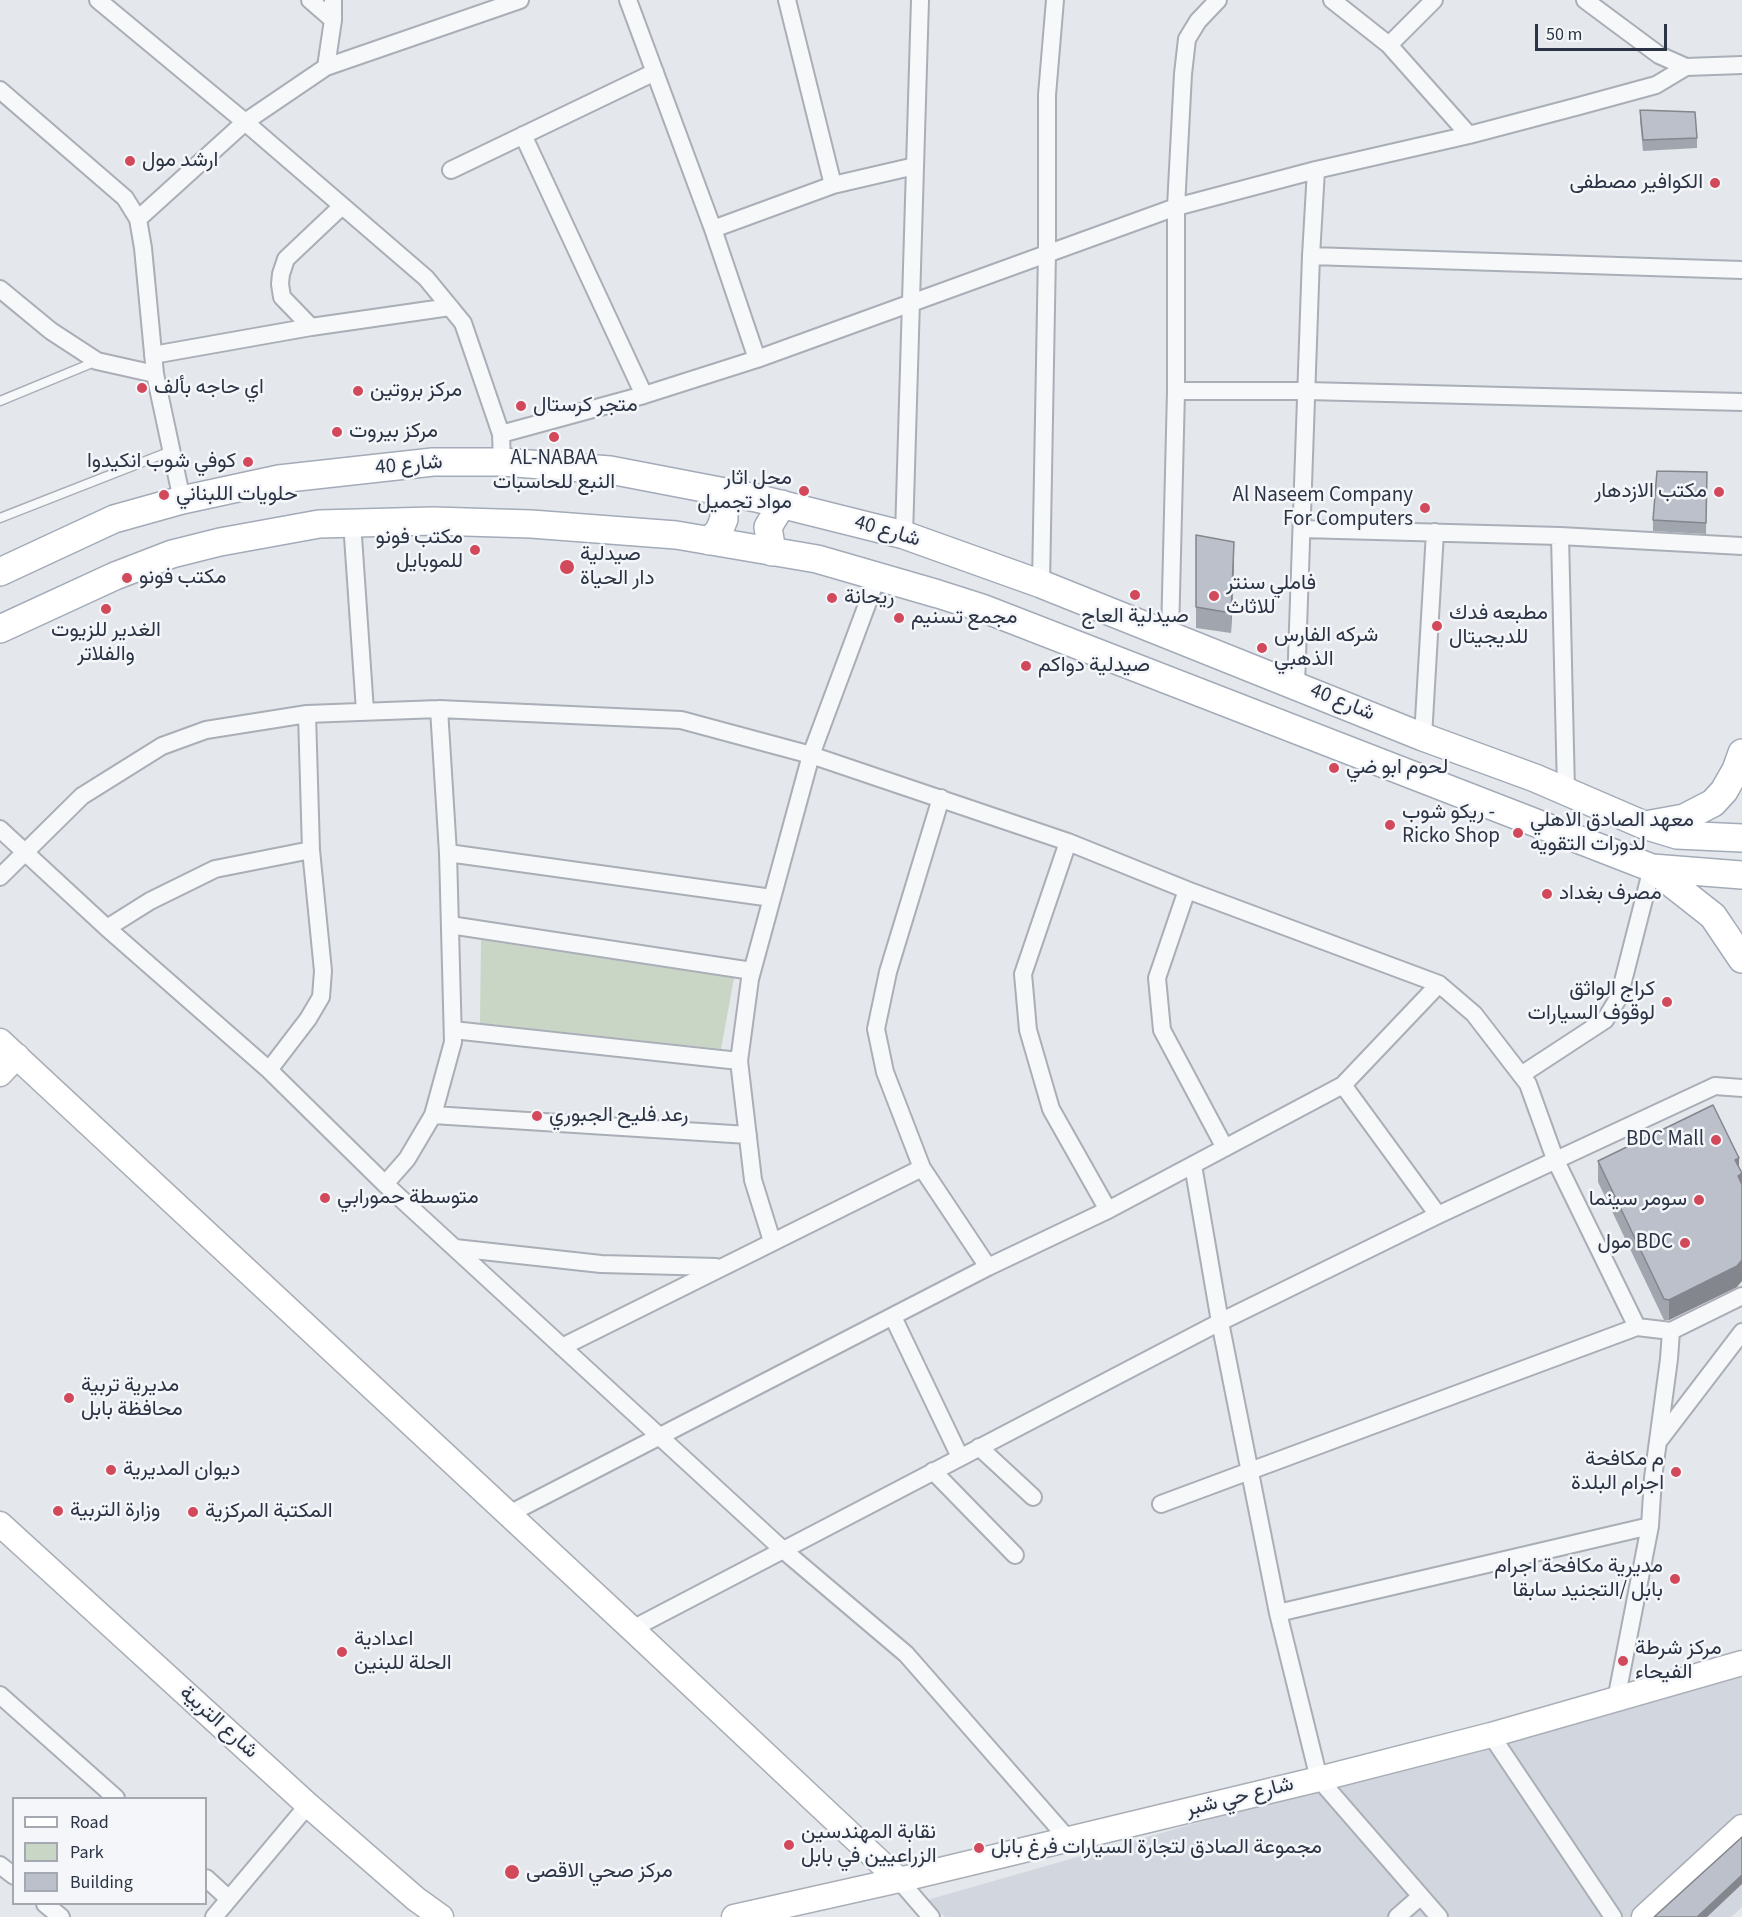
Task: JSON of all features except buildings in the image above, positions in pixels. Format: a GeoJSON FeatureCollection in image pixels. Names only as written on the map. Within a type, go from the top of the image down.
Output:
{"type":"FeatureCollection","features":[{"type":"Feature","properties":{"kind":"main road","name":"شارع 40"},"geometry":{"type":"LineString","coordinates":[[0,572],[114,519],[182,500],[279,479],[433,462],[502,462],[610,470],[782,504],[904,535],[1041,584],[1424,737],[1566,791],[1644,825],[1677,835],[1742,838]]}},
{"type":"Feature","properties":{"kind":"main road"},"geometry":{"type":"LineString","coordinates":[[709,541],[719,531],[724,519],[724,508],[719,491]]}},
{"type":"Feature","properties":{"kind":"main road"},"geometry":{"type":"LineString","coordinates":[[772,552],[768,527],[782,504]]}},
{"type":"Feature","properties":{"kind":"main road","name":"شارع 40"},"geometry":{"type":"LineString","coordinates":[[0,629],[115,576],[172,554],[220,542],[319,524],[433,521],[531,524],[676,535],[817,559],[878,575],[982,608],[1652,868],[1742,875]]}},
{"type":"Feature","properties":{"kind":"main road"},"geometry":{"type":"LineString","coordinates":[[1644,825],[1683,818],[1713,803],[1724,791],[1736,770],[1742,753]]}},
{"type":"Feature","properties":{"kind":"main road"},"geometry":{"type":"LineString","coordinates":[[1652,868],[1713,916],[1742,959]]}},
{"type":"Feature","properties":{"kind":"street"},"geometry":{"type":"LineString","coordinates":[[310,0],[333,20]]}},
{"type":"Feature","properties":{"kind":"street"},"geometry":{"type":"LineString","coordinates":[[326,67],[333,20],[333,0]]}},
{"type":"Feature","properties":{"kind":"street"},"geometry":{"type":"LineString","coordinates":[[138,219],[245,122],[326,67],[520,0]]}},
{"type":"Feature","properties":{"kind":"street"},"geometry":{"type":"LineString","coordinates":[[628,0],[713,230],[757,358]]}},
{"type":"Feature","properties":{"kind":"street"},"geometry":{"type":"LineString","coordinates":[[787,0],[833,185]]}},
{"type":"Feature","properties":{"kind":"street"},"geometry":{"type":"LineString","coordinates":[[904,535],[920,0]]}},
{"type":"Feature","properties":{"kind":"street"},"geometry":{"type":"LineString","coordinates":[[1041,584],[1047,252],[1047,95],[1055,0]]}},
{"type":"Feature","properties":{"kind":"street"},"geometry":{"type":"LineString","coordinates":[[1170,635],[1176,391],[1176,207],[1183,74],[1188,39],[1198,21],[1218,0]]}},
{"type":"Feature","properties":{"kind":"street"},"geometry":{"type":"LineString","coordinates":[[1332,0],[1389,45],[1469,135]]}},
{"type":"Feature","properties":{"kind":"street"},"geometry":{"type":"LineString","coordinates":[[1389,45],[1434,0]]}},
{"type":"Feature","properties":{"kind":"street"},"geometry":{"type":"LineString","coordinates":[[1586,0],[1659,55],[1686,67],[1742,65]]}},
{"type":"Feature","properties":{"kind":"street"},"geometry":{"type":"LineString","coordinates":[[100,1],[426,278],[463,323],[501,434],[502,462]]}},
{"type":"Feature","properties":{"kind":"street"},"geometry":{"type":"LineString","coordinates":[[501,434],[644,395],[757,358],[1176,207],[1316,170],[1469,135],[1656,85],[1686,67]]}},
{"type":"Feature","properties":{"kind":"street"},"geometry":{"type":"LineString","coordinates":[[451,170],[655,72]]}},
{"type":"Feature","properties":{"kind":"street"},"geometry":{"type":"LineString","coordinates":[[0,90],[125,198],[138,219],[143,248],[155,374],[182,500]]}},
{"type":"Feature","properties":{"kind":"street"},"geometry":{"type":"LineString","coordinates":[[523,135],[644,395]]}},
{"type":"Feature","properties":{"kind":"street"},"geometry":{"type":"LineString","coordinates":[[713,230],[833,185],[915,166]]}},
{"type":"Feature","properties":{"kind":"street"},"geometry":{"type":"LineString","coordinates":[[1296,685],[1316,170]]}},
{"type":"Feature","properties":{"kind":"street"},"geometry":{"type":"LineString","coordinates":[[311,327],[282,297],[281,274],[286,259],[342,206]]}},
{"type":"Feature","properties":{"kind":"street"},"geometry":{"type":"LineString","coordinates":[[1311,256],[1742,270]]}},
{"type":"Feature","properties":{"kind":"street"},"geometry":{"type":"LineString","coordinates":[[2,293],[51,331],[97,361],[155,374]]}},
{"type":"Feature","properties":{"kind":"street"},"geometry":{"type":"LineString","coordinates":[[153,355],[311,327],[450,307]]}},
{"type":"Feature","properties":{"kind":"street"},"geometry":{"type":"LineString","coordinates":[[1176,391],[1742,402]]}},
{"type":"Feature","properties":{"kind":"street"},"geometry":{"type":"LineString","coordinates":[[352,522],[365,711]]}},
{"type":"Feature","properties":{"kind":"street"},"geometry":{"type":"LineString","coordinates":[[1302,529],[1560,536],[1742,546]]}},
{"type":"Feature","properties":{"kind":"street"},"geometry":{"type":"LineString","coordinates":[[1424,737],[1435,532]]}},
{"type":"Feature","properties":{"kind":"street"},"geometry":{"type":"LineString","coordinates":[[1560,536],[1566,791]]}},
{"type":"Feature","properties":{"kind":"street"},"geometry":{"type":"LineString","coordinates":[[772,1241],[753,1180],[739,1061],[752,971],[811,755],[878,575]]}},
{"type":"Feature","properties":{"kind":"street"},"geometry":{"type":"LineString","coordinates":[[386,1184],[407,1159],[433,1115],[453,1042],[448,853],[439,709]]}},
{"type":"Feature","properties":{"kind":"street"},"geometry":{"type":"LineString","coordinates":[[0,877],[82,796],[162,746],[206,730],[307,714],[439,709],[681,720],[811,755],[1068,842],[1187,890],[1440,984],[1474,1014],[1528,1084],[1555,1159],[1637,1327]]}},
{"type":"Feature","properties":{"kind":"street"},"geometry":{"type":"LineString","coordinates":[[268,1070],[308,1019],[321,997],[323,971],[311,850],[307,714]]}},
{"type":"Feature","properties":{"kind":"street"},"geometry":{"type":"LineString","coordinates":[[941,798],[888,972],[876,1029],[885,1072],[922,1168],[988,1267]]}},
{"type":"Feature","properties":{"kind":"street"},"geometry":{"type":"LineString","coordinates":[[0,829],[107,928],[268,1070],[454,1248],[782,1550],[906,1654],[1069,1840]]}},
{"type":"Feature","properties":{"kind":"street"},"geometry":{"type":"LineString","coordinates":[[1068,842],[1023,974],[1028,1030],[1051,1109],[1108,1210]]}},
{"type":"Feature","properties":{"kind":"street"},"geometry":{"type":"LineString","coordinates":[[107,928],[150,901],[215,869],[311,850]]}},
{"type":"Feature","properties":{"kind":"street"},"geometry":{"type":"LineString","coordinates":[[448,853],[772,898]]}},
{"type":"Feature","properties":{"kind":"street"},"geometry":{"type":"LineString","coordinates":[[1521,1075],[1605,1020],[1619,997],[1652,868]]}},
{"type":"Feature","properties":{"kind":"street"},"geometry":{"type":"LineString","coordinates":[[1187,890],[1157,978],[1162,1030],[1225,1148]]}},
{"type":"Feature","properties":{"kind":"street"},"geometry":{"type":"LineString","coordinates":[[450,925],[752,971]]}},
{"type":"Feature","properties":{"kind":"street"},"geometry":{"type":"LineString","coordinates":[[509,1514],[988,1267],[1108,1210],[1343,1084],[1440,984]]}},
{"type":"Feature","properties":{"kind":"street"},"geometry":{"type":"LineString","coordinates":[[453,1030],[739,1061]]}},
{"type":"Feature","properties":{"kind":"street"},"geometry":{"type":"LineString","coordinates":[[0,1074],[8,1049],[633,1629],[899,1880],[931,1917]]}},
{"type":"Feature","properties":{"kind":"street"},"geometry":{"type":"LineString","coordinates":[[1343,1084],[1438,1215]]}},
{"type":"Feature","properties":{"kind":"street"},"geometry":{"type":"LineString","coordinates":[[633,1629],[1220,1322],[1438,1215],[1715,1086],[1742,1088]]}},
{"type":"Feature","properties":{"kind":"street"},"geometry":{"type":"LineString","coordinates":[[433,1115],[748,1135]]}},
{"type":"Feature","properties":{"kind":"street"},"geometry":{"type":"LineString","coordinates":[[1193,1165],[1220,1322],[1278,1613],[1318,1779],[1439,1917]]}},
{"type":"Feature","properties":{"kind":"street"},"geometry":{"type":"LineString","coordinates":[[562,1347],[922,1168]]}},
{"type":"Feature","properties":{"kind":"street"},"geometry":{"type":"LineString","coordinates":[[454,1248],[601,1264],[720,1267]]}},
{"type":"Feature","properties":{"kind":"street"},"geometry":{"type":"LineString","coordinates":[[1161,1504],[1637,1327],[1671,1331],[1742,1296]]}},
{"type":"Feature","properties":{"kind":"street"},"geometry":{"type":"LineString","coordinates":[[893,1317],[960,1457]]}},
{"type":"Feature","properties":{"kind":"street"},"geometry":{"type":"LineString","coordinates":[[1616,1700],[1650,1526],[1671,1331]]}},
{"type":"Feature","properties":{"kind":"street"},"geometry":{"type":"LineString","coordinates":[[1658,1443],[1742,1332]]}},
{"type":"Feature","properties":{"kind":"street"},"geometry":{"type":"LineString","coordinates":[[979,1447],[1033,1497]]}},
{"type":"Feature","properties":{"kind":"street"},"geometry":{"type":"LineString","coordinates":[[933,1471],[1015,1555]]}},
{"type":"Feature","properties":{"kind":"street","name":"شارع التربية"},"geometry":{"type":"LineString","coordinates":[[0,1524],[308,1805],[416,1899],[441,1917]]}},
{"type":"Feature","properties":{"kind":"street"},"geometry":{"type":"LineString","coordinates":[[1278,1613],[1650,1526]]}},
{"type":"Feature","properties":{"kind":"street","name":"شارع حي شبر"},"geometry":{"type":"LineString","coordinates":[[735,1917],[1069,1840],[1318,1779],[1491,1735],[1742,1663]]}},
{"type":"Feature","properties":{"kind":"street"},"geometry":{"type":"LineString","coordinates":[[0,1695],[115,1797]]}},
{"type":"Feature","properties":{"kind":"street"},"geometry":{"type":"LineString","coordinates":[[1491,1735],[1613,1917]]}},
{"type":"Feature","properties":{"kind":"street"},"geometry":{"type":"LineString","coordinates":[[214,1917],[308,1805]]}},
{"type":"Feature","properties":{"kind":"street"},"geometry":{"type":"LineString","coordinates":[[1644,1917],[1742,1827]]}},
{"type":"Feature","properties":{"kind":"street"},"geometry":{"type":"LineString","coordinates":[[0,1865],[12,1874]]}},
{"type":"Feature","properties":{"kind":"street"},"geometry":{"type":"LineString","coordinates":[[207,1879],[229,1899]]}},
{"type":"Feature","properties":{"kind":"street"},"geometry":{"type":"LineString","coordinates":[[1397,1917],[1421,1896]]}},
{"type":"Feature","properties":{"kind":"street"},"geometry":{"type":"LineString","coordinates":[[46,1905],[61,1917]]}},
{"type":"Feature","properties":{"kind":"lane"},"geometry":{"type":"LineString","coordinates":[[0,401],[97,361]]}},
{"type":"Feature","properties":{"kind":"lane"},"geometry":{"type":"LineString","coordinates":[[0,518],[171,451]]}},
{"type":"Feature","properties":{"kind":"shaded area"},"geometry":{"type":"Polygon","coordinates":[[[1742,1667],[1742,1818],[1639,1917],[945,1917],[927,1900],[1742,1667]]]}},
{"type":"Feature","properties":{"kind":"shaded area"},"geometry":{"type":"Polygon","coordinates":[[[1742,1855],[1742,1907],[1731,1917],[1673,1917],[1742,1855]]]}},
{"type":"Feature","properties":{"kind":"green space"},"geometry":{"type":"Polygon","coordinates":[[[481,940],[734,978],[721,1049],[480,1023],[481,940]]]}},
{"type":"Feature","properties":{"kind":"place","name":"ارشد مول"},"geometry":{"type":"Point","coordinates":[130,161]}},
{"type":"Feature","properties":{"kind":"place","name":"الكوافير مصطفى"},"geometry":{"type":"Point","coordinates":[1715,183]}},
{"type":"Feature","properties":{"kind":"place","name":"اي حاجه بألف"},"geometry":{"type":"Point","coordinates":[142,388]}},
{"type":"Feature","properties":{"kind":"place","name":"مركز بروتين"},"geometry":{"type":"Point","coordinates":[358,391]}},
{"type":"Feature","properties":{"kind":"place","name":"متجر كرستال"},"geometry":{"type":"Point","coordinates":[521,406]}},
{"type":"Feature","properties":{"kind":"place","name":"مركز بيروت"},"geometry":{"type":"Point","coordinates":[337,432]}},
{"type":"Feature","properties":{"kind":"place","name":"AL-NABAA النبع للحاسبات"},"geometry":{"type":"Point","coordinates":[554,437]}},
{"type":"Feature","properties":{"kind":"place","name":"كوفي شوب انكيدوا"},"geometry":{"type":"Point","coordinates":[248,462]}},
{"type":"Feature","properties":{"kind":"place","name":"محل اثار مواد تجميل"},"geometry":{"type":"Point","coordinates":[804,491]}},
{"type":"Feature","properties":{"kind":"place","name":"مكتب الازدهار"},"geometry":{"type":"Point","coordinates":[1719,492]}},
{"type":"Feature","properties":{"kind":"place","name":"حلويات اللبناني"},"geometry":{"type":"Point","coordinates":[164,495]}},
{"type":"Feature","properties":{"kind":"place","name":"Al Naseem Company For Computers"},"geometry":{"type":"Point","coordinates":[1425,508]}},
{"type":"Feature","properties":{"kind":"place","name":"مكتب فونو للموبايل"},"geometry":{"type":"Point","coordinates":[475,550]}},
{"type":"Feature","properties":{"kind":"place","name":"صيدلية دار الحياة"},"geometry":{"type":"Point","coordinates":[567,567]}},
{"type":"Feature","properties":{"kind":"place","name":"مكتب فونو"},"geometry":{"type":"Point","coordinates":[127,578]}},
{"type":"Feature","properties":{"kind":"place","name":"صيدلية العاج"},"geometry":{"type":"Point","coordinates":[1135,595]}},
{"type":"Feature","properties":{"kind":"place","name":"فاملي سنتر للاثاث"},"geometry":{"type":"Point","coordinates":[1214,596]}},
{"type":"Feature","properties":{"kind":"place","name":"ريحانة"},"geometry":{"type":"Point","coordinates":[832,598]}},
{"type":"Feature","properties":{"kind":"place","name":"الغدير للزيوت والفلاتر"},"geometry":{"type":"Point","coordinates":[106,609]}},
{"type":"Feature","properties":{"kind":"place","name":"مجمع تسنيم"},"geometry":{"type":"Point","coordinates":[899,618]}},
{"type":"Feature","properties":{"kind":"place","name":"مطبعه فدك للديجيتال"},"geometry":{"type":"Point","coordinates":[1437,626]}},
{"type":"Feature","properties":{"kind":"place","name":"شركه الفارس الذهبي"},"geometry":{"type":"Point","coordinates":[1262,648]}},
{"type":"Feature","properties":{"kind":"place","name":"صيدلية دواكم"},"geometry":{"type":"Point","coordinates":[1026,666]}},
{"type":"Feature","properties":{"kind":"place","name":"لحوم ابو ضي"},"geometry":{"type":"Point","coordinates":[1334,768]}},
{"type":"Feature","properties":{"kind":"place","name":"ريكو شوب - Ricko Shop"},"geometry":{"type":"Point","coordinates":[1390,825]}},
{"type":"Feature","properties":{"kind":"place","name":"معهد الصادق الاهلي لدورات التقويه"},"geometry":{"type":"Point","coordinates":[1518,833]}},
{"type":"Feature","properties":{"kind":"place","name":"مصرف بغداد"},"geometry":{"type":"Point","coordinates":[1547,894]}},
{"type":"Feature","properties":{"kind":"place","name":"كراج الواثق لوقوف السيارات"},"geometry":{"type":"Point","coordinates":[1667,1002]}},
{"type":"Feature","properties":{"kind":"place","name":"رعد فليح الجبوري"},"geometry":{"type":"Point","coordinates":[537,1116]}},
{"type":"Feature","properties":{"kind":"place","name":"BDC Mall"},"geometry":{"type":"Point","coordinates":[1716,1140]}},
{"type":"Feature","properties":{"kind":"place","name":"متوسطة حمورابي"},"geometry":{"type":"Point","coordinates":[325,1198]}},
{"type":"Feature","properties":{"kind":"place","name":"سومر سينما"},"geometry":{"type":"Point","coordinates":[1699,1200]}},
{"type":"Feature","properties":{"kind":"place","name":"مول BDC"},"geometry":{"type":"Point","coordinates":[1685,1243]}},
{"type":"Feature","properties":{"kind":"place","name":"مديرية تربية محافظة بابل"},"geometry":{"type":"Point","coordinates":[69,1398]}},
{"type":"Feature","properties":{"kind":"place","name":"ديوان المديرية"},"geometry":{"type":"Point","coordinates":[111,1470]}},
{"type":"Feature","properties":{"kind":"place","name":"م مكافحة اجرام البلدة"},"geometry":{"type":"Point","coordinates":[1676,1472]}},
{"type":"Feature","properties":{"kind":"place","name":"وزارة التربية"},"geometry":{"type":"Point","coordinates":[58,1511]}},
{"type":"Feature","properties":{"kind":"place","name":"المكتبة المركزية"},"geometry":{"type":"Point","coordinates":[193,1512]}},
{"type":"Feature","properties":{"kind":"place","name":"مديرية مكافحة اجرام بابل /التجنيد سابقا"},"geometry":{"type":"Point","coordinates":[1675,1579]}},
{"type":"Feature","properties":{"kind":"place","name":"اعدادية الحلة للبنين"},"geometry":{"type":"Point","coordinates":[342,1652]}},
{"type":"Feature","properties":{"kind":"place","name":"مركز شرطة الفيحاء"},"geometry":{"type":"Point","coordinates":[1623,1661]}},
{"type":"Feature","properties":{"kind":"place","name":"نقابة المهندسين الزراعيين في بابل"},"geometry":{"type":"Point","coordinates":[789,1845]}},
{"type":"Feature","properties":{"kind":"place","name":"مجموعة الصادق لتجارة السيارات فرغ بابل"},"geometry":{"type":"Point","coordinates":[979,1848]}},
{"type":"Feature","properties":{"kind":"place","name":"مركز صحي الاقصى"},"geometry":{"type":"Point","coordinates":[512,1872]}}]}
